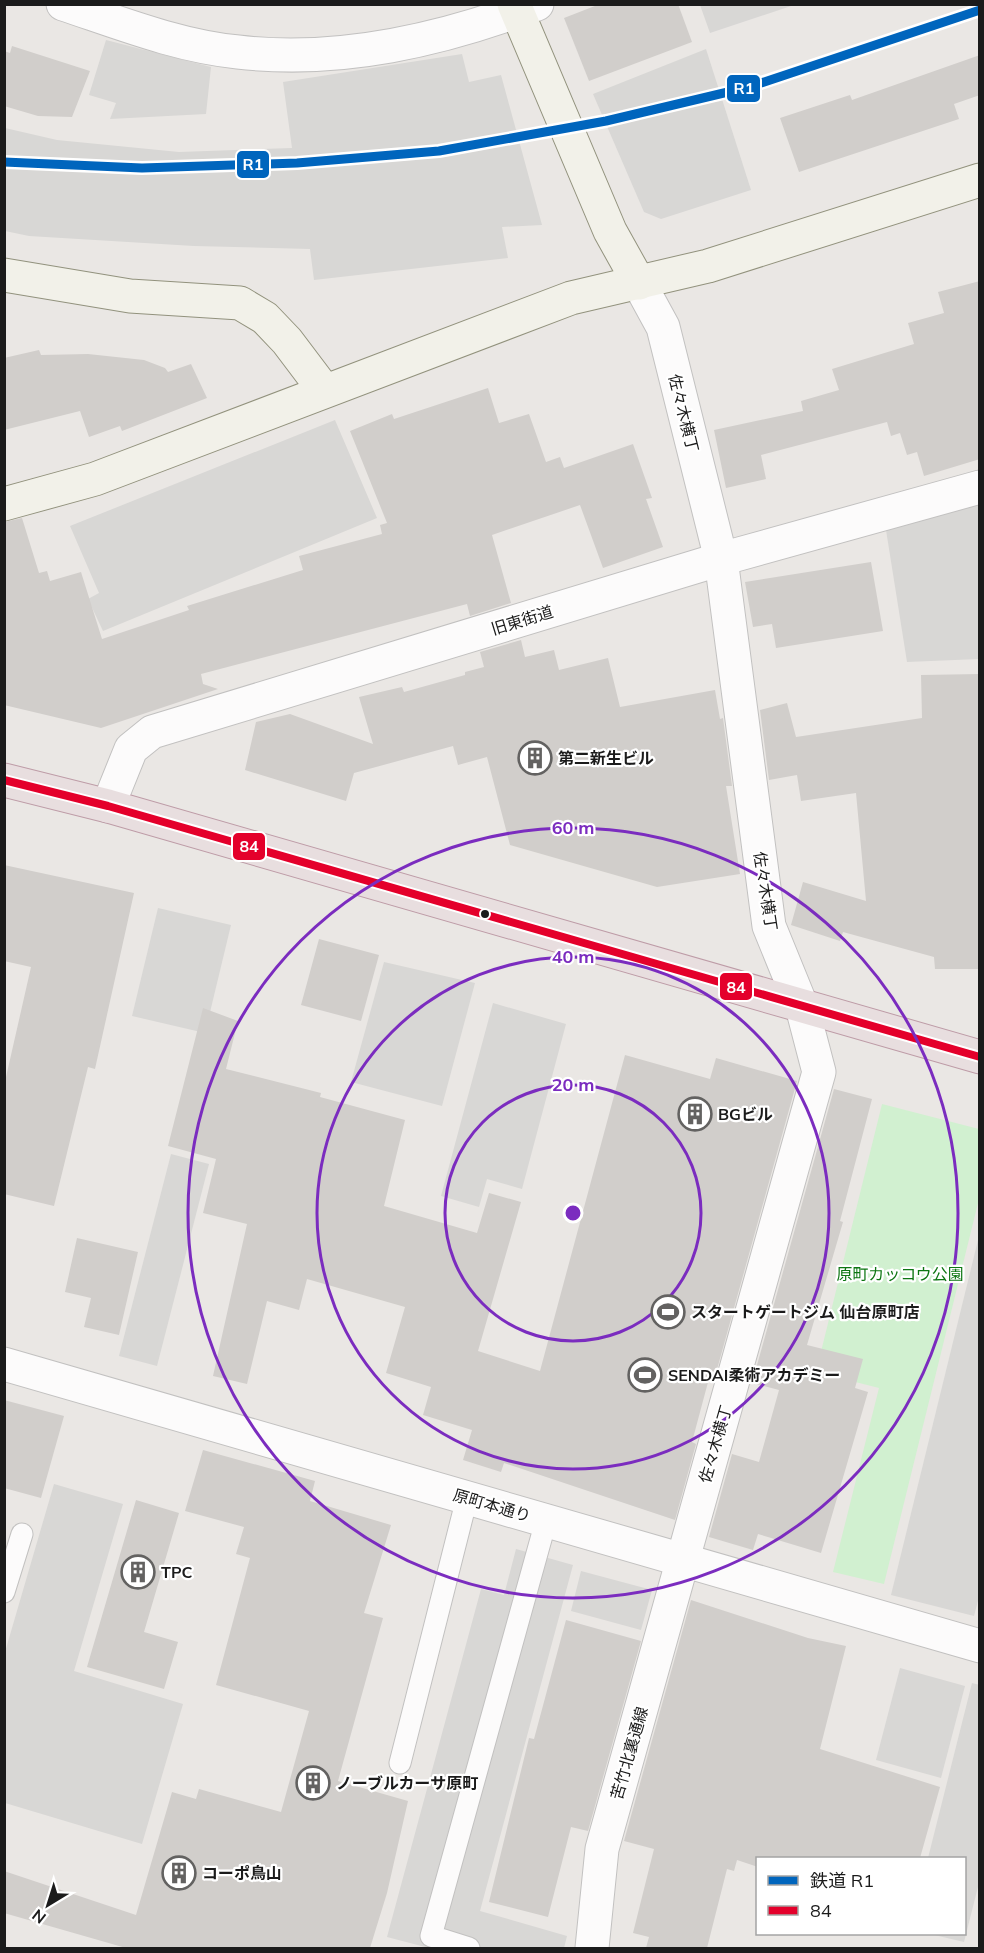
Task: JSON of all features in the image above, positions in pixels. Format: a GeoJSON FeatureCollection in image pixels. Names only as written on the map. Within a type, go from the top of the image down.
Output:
{"type":"FeatureCollection","features":[{"type":"Feature","properties":{"kind":"highway"},"geometry":{"type":"LineString","coordinates":[[4,780],[108,806],[980,1057]]}},
{"type":"Feature","properties":{"kind":"street"},"geometry":{"type":"LineString","coordinates":[[63,4],[154,35],[238,52],[322,55],[405,44],[491,21],[523,7],[610,231],[639,283]]}},
{"type":"Feature","properties":{"kind":"street"},"geometry":{"type":"LineString","coordinates":[[4,504],[94,479],[570,298],[717,263],[980,180]]}},
{"type":"Feature","properties":{"kind":"street"},"geometry":{"type":"LineString","coordinates":[[4,275],[130,296],[240,303],[265,318],[287,341],[324,390]]}},
{"type":"Feature","properties":{"kind":"street","name":"佐々木横丁"},"geometry":{"type":"LineString","coordinates":[[639,283],[663,327],[721,559],[768,926],[802,1007],[819,1072],[683,1561]]}},
{"type":"Feature","properties":{"kind":"street","name":"旧東街道"},"geometry":{"type":"LineString","coordinates":[[108,806],[131,749],[152,732],[721,559],[980,487]]}},
{"type":"Feature","properties":{"kind":"street","name":"原町本通り"},"geometry":{"type":"LineString","coordinates":[[4,1364],[980,1646]]}},
{"type":"Feature","properties":{"kind":"street","name":"苦竹北裏通線"},"geometry":{"type":"LineString","coordinates":[[592,1948],[602,1849],[683,1561]]}},
{"type":"Feature","properties":{"kind":"lane"},"geometry":{"type":"LineString","coordinates":[[400,1763],[466,1498]]}},
{"type":"Feature","properties":{"kind":"lane"},"geometry":{"type":"LineString","coordinates":[[469,1948],[431,1936],[546,1521]]}},
{"type":"Feature","properties":{"kind":"lane"},"geometry":{"type":"LineString","coordinates":[[4,1592],[22,1534]]}},
{"type":"Feature","properties":{"kind":"green space","name":"原町カッコウ公園"},"geometry":{"type":"Polygon","coordinates":[[[882,1104],[979,1129],[979,1199],[884,1584],[833,1572],[879,1388],[816,1372],[882,1104]]]}},
{"type":"Feature","properties":{"kind":"shaded area"},"geometry":{"type":"Polygon","coordinates":[[[700,4],[794,5],[710,33],[700,4]]]}},
{"type":"Feature","properties":{"kind":"shaded area"},"geometry":{"type":"Polygon","coordinates":[[[106,40],[211,67],[206,114],[110,119],[116,103],[89,95],[106,40]]]}},
{"type":"Feature","properties":{"kind":"shaded area"},"geometry":{"type":"Polygon","coordinates":[[[706,49],[751,190],[661,219],[644,212],[593,94],[706,49]]]}},
{"type":"Feature","properties":{"kind":"shaded area"},"geometry":{"type":"Polygon","coordinates":[[[462,54],[469,82],[501,75],[542,225],[502,227],[508,258],[314,280],[310,249],[194,246],[29,236],[5,231],[5,128],[57,140],[179,152],[292,148],[283,82],[462,54]]]}},
{"type":"Feature","properties":{"kind":"shaded area"},"geometry":{"type":"Polygon","coordinates":[[[335,420],[377,518],[103,631],[88,599],[99,593],[70,526],[335,420]]]}},
{"type":"Feature","properties":{"kind":"shaded area"},"geometry":{"type":"Polygon","coordinates":[[[979,505],[979,659],[907,662],[886,530],[979,505]]]}},
{"type":"Feature","properties":{"kind":"shaded area"},"geometry":{"type":"Polygon","coordinates":[[[158,908],[231,925],[205,1033],[132,1016],[158,908]]]}},
{"type":"Feature","properties":{"kind":"shaded area"},"geometry":{"type":"Polygon","coordinates":[[[384,962],[475,983],[442,1106],[351,1082],[384,962]]]}},
{"type":"Feature","properties":{"kind":"shaded area"},"geometry":{"type":"Polygon","coordinates":[[[493,1003],[566,1024],[522,1189],[487,1179],[479,1207],[441,1196],[493,1003]]]}},
{"type":"Feature","properties":{"kind":"shaded area"},"geometry":{"type":"Polygon","coordinates":[[[171,1154],[209,1164],[157,1366],[119,1356],[171,1154]]]}},
{"type":"Feature","properties":{"kind":"shaded area"},"geometry":{"type":"Polygon","coordinates":[[[979,1236],[980,1593],[974,1616],[891,1595],[979,1236]]]}},
{"type":"Feature","properties":{"kind":"shaded area"},"geometry":{"type":"Polygon","coordinates":[[[54,1484],[123,1504],[74,1671],[183,1704],[142,1844],[5,1803],[5,1652],[54,1484]]]}},
{"type":"Feature","properties":{"kind":"shaded area"},"geometry":{"type":"Polygon","coordinates":[[[516,1549],[573,1565],[480,1911],[567,1936],[564,1948],[429,1948],[387,1937],[481,1589],[504,1595],[516,1549]]]}},
{"type":"Feature","properties":{"kind":"shaded area"},"geometry":{"type":"Polygon","coordinates":[[[581,1571],[652,1590],[641,1630],[571,1611],[581,1571]]]}},
{"type":"Feature","properties":{"kind":"shaded area"},"geometry":{"type":"Polygon","coordinates":[[[900,1668],[965,1686],[941,1778],[876,1760],[900,1668]]]}},
{"type":"Feature","properties":{"kind":"shaded area"},"geometry":{"type":"Polygon","coordinates":[[[972,1683],[980,1685],[980,1879],[966,1934],[966,1857],[928,1857],[972,1683]]]}},
{"type":"Feature","properties":{"kind":"shaded area"},"geometry":{"type":"Polygon","coordinates":[[[934,1935],[966,1935],[964,1942],[934,1935]]]}},
{"type":"Feature","properties":{"kind":"building"},"geometry":{"type":"Polygon","coordinates":[[[600,4],[678,4],[692,42],[589,81],[564,18],[600,4]]]}},
{"type":"Feature","properties":{"kind":"building"},"geometry":{"type":"Polygon","coordinates":[[[12,46],[90,71],[72,117],[38,116],[4,106],[4,51],[10,53],[12,46]]]}},
{"type":"Feature","properties":{"kind":"building"},"geometry":{"type":"Polygon","coordinates":[[[980,55],[980,95],[954,104],[959,119],[799,172],[780,118],[850,95],[852,100],[980,55]]]}},
{"type":"Feature","properties":{"kind":"building"},"geometry":{"type":"Polygon","coordinates":[[[980,281],[980,459],[924,476],[917,452],[907,455],[900,433],[891,436],[887,422],[761,455],[766,479],[726,488],[714,430],[803,411],[801,401],[839,390],[832,369],[914,344],[908,323],[944,313],[938,292],[980,281]]]}},
{"type":"Feature","properties":{"kind":"building"},"geometry":{"type":"Polygon","coordinates":[[[39,350],[41,355],[88,354],[144,360],[165,368],[168,372],[191,364],[207,398],[122,431],[120,426],[89,437],[80,411],[4,430],[4,358],[39,350]]]}},
{"type":"Feature","properties":{"kind":"building"},"geometry":{"type":"Polygon","coordinates":[[[488,388],[499,423],[529,414],[546,462],[560,457],[564,468],[633,444],[652,498],[646,499],[663,547],[603,568],[580,505],[492,535],[511,603],[470,616],[467,604],[201,674],[203,684],[218,689],[101,728],[4,705],[4,522],[22,518],[39,573],[47,571],[50,581],[81,572],[102,639],[189,610],[187,606],[303,570],[299,556],[382,534],[380,525],[387,523],[350,431],[392,414],[394,419],[488,388]]]}},
{"type":"Feature","properties":{"kind":"building"},"geometry":{"type":"Polygon","coordinates":[[[871,562],[883,631],[776,648],[772,624],[753,627],[745,582],[871,562]]]}},
{"type":"Feature","properties":{"kind":"building"},"geometry":{"type":"Polygon","coordinates":[[[521,640],[525,657],[554,650],[559,670],[608,658],[620,707],[715,690],[720,719],[723,718],[732,786],[726,786],[740,874],[657,887],[510,845],[487,757],[458,765],[453,746],[354,773],[346,801],[245,770],[256,722],[290,714],[373,744],[359,697],[402,687],[404,692],[465,675],[465,672],[484,667],[480,652],[521,640]]]}},
{"type":"Feature","properties":{"kind":"building"},"geometry":{"type":"Polygon","coordinates":[[[980,674],[980,969],[935,969],[934,957],[843,932],[840,941],[791,925],[803,882],[866,901],[856,793],[801,801],[797,775],[769,780],[760,710],[787,703],[796,737],[922,718],[921,675],[980,674]]]}},
{"type":"Feature","properties":{"kind":"building"},"geometry":{"type":"Polygon","coordinates":[[[4,865],[134,893],[95,1069],[88,1067],[54,1206],[4,1194],[4,1086],[31,967],[4,961],[4,865]]]}},
{"type":"Feature","properties":{"kind":"building"},"geometry":{"type":"Polygon","coordinates":[[[319,939],[379,955],[361,1021],[301,1005],[319,939]]]}},
{"type":"Feature","properties":{"kind":"building"},"geometry":{"type":"Polygon","coordinates":[[[203,1008],[238,1021],[226,1069],[321,1093],[320,1097],[405,1120],[384,1206],[477,1233],[489,1193],[521,1202],[478,1351],[540,1371],[625,1055],[710,1079],[716,1058],[797,1081],[716,1373],[711,1371],[692,1442],[696,1444],[675,1520],[504,1463],[501,1472],[463,1460],[472,1430],[423,1415],[431,1387],[386,1373],[405,1307],[307,1279],[299,1310],[267,1301],[247,1384],[213,1376],[247,1224],[203,1213],[216,1159],[168,1146],[203,1008]]]}},
{"type":"Feature","properties":{"kind":"building"},"geometry":{"type":"Polygon","coordinates":[[[834,1089],[872,1099],[840,1221],[843,1222],[807,1345],[863,1359],[855,1388],[868,1392],[821,1553],[758,1534],[753,1550],[709,1537],[732,1454],[759,1462],[779,1390],[752,1383],[834,1089]]]}},
{"type":"Feature","properties":{"kind":"building"},"geometry":{"type":"Polygon","coordinates":[[[77,1238],[138,1252],[119,1335],[84,1327],[91,1298],[65,1292],[77,1238]]]}},
{"type":"Feature","properties":{"kind":"building"},"geometry":{"type":"Polygon","coordinates":[[[4,1400],[64,1416],[41,1498],[4,1488],[4,1400]]]}},
{"type":"Feature","properties":{"kind":"building"},"geometry":{"type":"Polygon","coordinates":[[[203,1450],[315,1481],[310,1501],[391,1525],[364,1613],[383,1618],[338,1781],[408,1801],[387,1893],[370,1948],[126,1948],[4,1913],[4,1871],[136,1915],[172,1792],[196,1799],[199,1789],[281,1812],[309,1711],[216,1685],[250,1558],[236,1554],[244,1527],[185,1511],[203,1450]]]}},
{"type":"Feature","properties":{"kind":"building","name":"TPC"},"geometry":{"type":"Polygon","coordinates":[[[136,1500],[179,1513],[144,1632],[178,1642],[164,1689],[87,1667],[136,1500]]]}},
{"type":"Feature","properties":{"kind":"building"},"geometry":{"type":"Polygon","coordinates":[[[691,1600],[808,1638],[846,1646],[820,1749],[940,1787],[920,1857],[756,1857],[756,1866],[737,1860],[734,1871],[727,1869],[707,1948],[646,1948],[649,1937],[633,1933],[654,1849],[624,1841],[691,1600]]]}},
{"type":"Feature","properties":{"kind":"building"},"geometry":{"type":"Polygon","coordinates":[[[566,1620],[641,1641],[588,1831],[571,1827],[548,1917],[489,1902],[529,1738],[534,1739],[566,1620]]]}},
{"type":"Feature","properties":{"kind":"rail line","name":"R1"},"geometry":{"type":"LineString","coordinates":[[4,162],[142,168],[297,163],[439,151],[606,121],[749,87],[980,10]]}},
{"type":"Feature","properties":{"kind":"transit line","name":"84"},"geometry":{"type":"LineString","coordinates":[[4,780],[108,806],[980,1057]]}},
{"type":"Feature","properties":{"kind":"place","name":"第二新生ビル"},"geometry":{"type":"Point","coordinates":[535,758]}},
{"type":"Feature","properties":{"kind":"place","name":"BGビル"},"geometry":{"type":"Point","coordinates":[695,1114]}},
{"type":"Feature","properties":{"kind":"place","name":"スタートゲートジム 仙台原町店"},"geometry":{"type":"Point","coordinates":[668,1312]}},
{"type":"Feature","properties":{"kind":"place","name":"SENDAI柔術アカデミー"},"geometry":{"type":"Point","coordinates":[645,1375]}},
{"type":"Feature","properties":{"kind":"place","name":"TPC"},"geometry":{"type":"Point","coordinates":[138,1572]}},
{"type":"Feature","properties":{"kind":"place","name":"ノーブルカーサ原町"},"geometry":{"type":"Point","coordinates":[313,1783]}},
{"type":"Feature","properties":{"kind":"place","name":"コーポ鳥山"},"geometry":{"type":"Point","coordinates":[179,1873]}}]}
